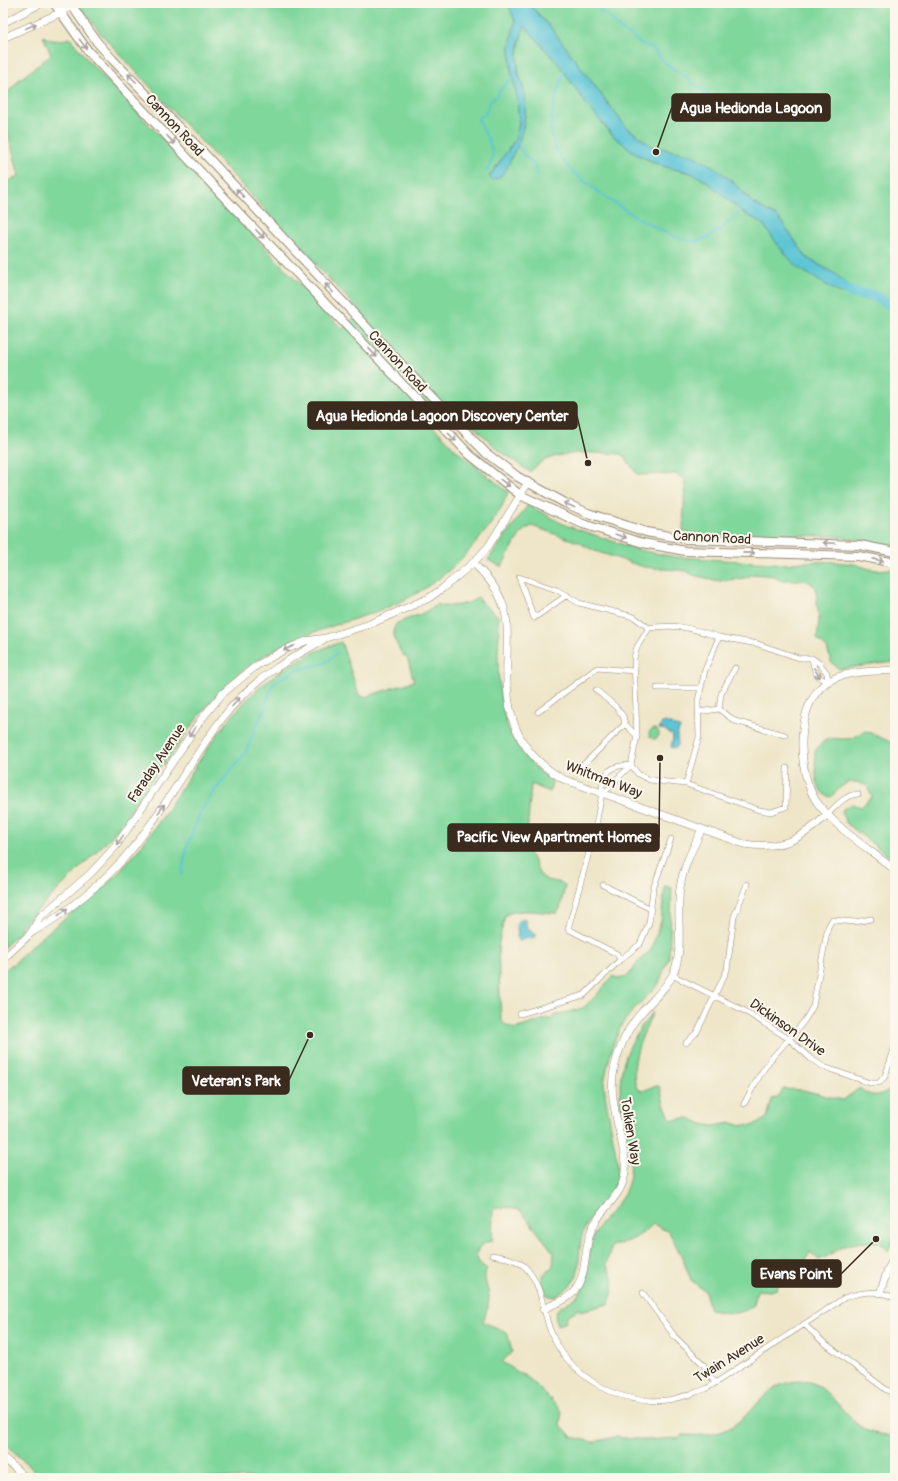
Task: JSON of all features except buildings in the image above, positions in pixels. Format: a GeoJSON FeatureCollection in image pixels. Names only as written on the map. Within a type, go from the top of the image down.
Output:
{"type":"FeatureCollection","features":[{"type":"Feature","properties":{"kind":"main road","name":"Cannon Road"},"geometry":{"type":"LineString","coordinates":[[54,3],[98,62],[226,200],[346,324],[434,419],[478,463],[519,497],[583,524],[643,543],[685,551],[858,556],[895,564]]}},
{"type":"Feature","properties":{"kind":"main road","name":"Cannon Road"},"geometry":{"type":"LineString","coordinates":[[71,4],[97,42],[113,60],[444,410],[486,453],[528,483],[588,513],[659,534],[686,539],[860,545],[895,552]]}},
{"type":"Feature","properties":{"kind":"street"},"geometry":{"type":"LineString","coordinates":[[3,23],[42,3]]}},
{"type":"Feature","properties":{"kind":"street"},"geometry":{"type":"LineString","coordinates":[[3,38],[60,13],[71,4]]}},
{"type":"Feature","properties":{"kind":"street","name":"Faraday Avenue"},"geometry":{"type":"LineString","coordinates":[[30,934],[40,917],[90,874],[116,846],[200,721],[222,694],[256,666],[282,651],[306,641],[326,638],[370,624],[416,605],[443,588],[473,563],[488,547],[528,483]]}},
{"type":"Feature","properties":{"kind":"street","name":"Whitman Way"},"geometry":{"type":"LineString","coordinates":[[473,563],[493,585],[503,605],[507,637],[506,687],[510,715],[523,741],[537,759],[563,779],[744,844],[762,847],[776,846],[795,840],[828,814],[840,801],[852,795],[858,794]]}},
{"type":"Feature","properties":{"kind":"street"},"geometry":{"type":"LineString","coordinates":[[567,595],[534,618],[519,577],[557,590],[567,595],[579,603],[634,618],[649,628],[673,625],[686,627],[719,637],[758,644],[798,658],[812,658],[820,664],[827,673],[828,682]]}},
{"type":"Feature","properties":{"kind":"street"},"geometry":{"type":"LineString","coordinates":[[602,793],[612,787],[616,780],[630,765],[637,736],[634,671],[637,647],[649,628]]}},
{"type":"Feature","properties":{"kind":"street"},"geometry":{"type":"LineString","coordinates":[[686,784],[699,737],[698,712],[705,670],[719,637]]}},
{"type":"Feature","properties":{"kind":"street","name":"Faraday Avenue"},"geometry":{"type":"LineString","coordinates":[[3,958],[30,934],[48,924],[79,900],[130,852],[148,828],[216,727],[242,696],[272,670],[326,638]]}},
{"type":"Feature","properties":{"kind":"street"},"geometry":{"type":"LineString","coordinates":[[812,658],[814,671],[821,679],[828,682]]}},
{"type":"Feature","properties":{"kind":"street"},"geometry":{"type":"LineString","coordinates":[[538,712],[597,668],[634,671]]}},
{"type":"Feature","properties":{"kind":"street"},"geometry":{"type":"LineString","coordinates":[[719,709],[721,694],[735,668]]}},
{"type":"Feature","properties":{"kind":"street"},"geometry":{"type":"LineString","coordinates":[[895,670],[857,673],[834,678],[828,682],[815,694],[803,718],[802,749],[808,787],[818,804],[840,827],[895,870]]}},
{"type":"Feature","properties":{"kind":"street"},"geometry":{"type":"LineString","coordinates":[[657,688],[701,688]]}},
{"type":"Feature","properties":{"kind":"street"},"geometry":{"type":"LineString","coordinates":[[596,690],[615,706],[623,716],[625,724],[637,736]]}},
{"type":"Feature","properties":{"kind":"street"},"geometry":{"type":"LineString","coordinates":[[698,712],[719,709],[735,721],[785,736]]}},
{"type":"Feature","properties":{"kind":"street"},"geometry":{"type":"LineString","coordinates":[[583,765],[625,724]]}},
{"type":"Feature","properties":{"kind":"street"},"geometry":{"type":"LineString","coordinates":[[620,960],[617,954],[568,929],[595,830],[602,793],[601,783],[609,771],[617,765],[630,765],[638,774],[650,780],[686,784],[759,810],[771,812],[786,807],[787,768]]}},
{"type":"Feature","properties":{"kind":"street","name":"Tolkien Way"},"geometry":{"type":"LineString","coordinates":[[543,1309],[566,1299],[577,1288],[582,1275],[585,1246],[591,1229],[615,1199],[623,1184],[625,1163],[612,1095],[614,1067],[620,1044],[641,1013],[665,988],[672,975],[678,958],[680,888],[685,867],[702,829]]}},
{"type":"Feature","properties":{"kind":"street"},"geometry":{"type":"LineString","coordinates":[[520,1014],[584,995],[620,960],[640,944],[649,923],[653,889],[670,839]]}},
{"type":"Feature","properties":{"kind":"street"},"geometry":{"type":"LineString","coordinates":[[686,1043],[697,1032],[727,970],[734,916],[747,884]]}},
{"type":"Feature","properties":{"kind":"street"},"geometry":{"type":"LineString","coordinates":[[603,885],[650,909]]}},
{"type":"Feature","properties":{"kind":"street"},"geometry":{"type":"LineString","coordinates":[[744,1104],[757,1078],[808,1017],[813,1006],[828,926],[832,920],[855,922],[872,919]]}},
{"type":"Feature","properties":{"kind":"street","name":"Dickinson Drive"},"geometry":{"type":"LineString","coordinates":[[672,975],[743,1010],[789,1039],[810,1059],[824,1067],[870,1083],[879,1083],[885,1076],[895,1048]]}},
{"type":"Feature","properties":{"kind":"street","name":"Twain Avenue"},"geometry":{"type":"LineString","coordinates":[[492,1255],[512,1259],[526,1267],[536,1286],[550,1331],[558,1346],[575,1368],[597,1386],[633,1399],[648,1400],[681,1397],[706,1389],[844,1298],[862,1292],[880,1293],[895,1298]]}},
{"type":"Feature","properties":{"kind":"street"},"geometry":{"type":"LineString","coordinates":[[880,1293],[888,1270],[895,1256]]}},
{"type":"Feature","properties":{"kind":"street"},"geometry":{"type":"LineString","coordinates":[[643,1293],[675,1337],[703,1364],[715,1383]]}},
{"type":"Feature","properties":{"kind":"street"},"geometry":{"type":"LineString","coordinates":[[804,1324],[822,1341],[885,1389],[895,1394]]}},
{"type":"Feature","properties":{"kind":"street"},"geometry":{"type":"LineString","coordinates":[[3,1457],[26,1478]]}},
{"type":"Feature","properties":{"kind":"green space"},"geometry":{"type":"Polygon","coordinates":[[[77,3],[508,3],[515,21],[510,46],[511,68],[517,97],[519,124],[515,140],[489,177],[503,174],[516,146],[523,126],[526,106],[525,95],[519,74],[518,55],[525,25],[561,67],[584,101],[612,135],[638,155],[662,166],[691,173],[706,181],[744,213],[763,224],[781,249],[819,280],[838,292],[837,275],[807,258],[778,217],[753,203],[733,182],[690,154],[653,147],[625,126],[551,28],[528,3],[895,3],[895,546],[834,536],[709,535],[683,532],[685,479],[675,474],[638,475],[622,454],[603,453],[573,453],[554,457],[543,461],[530,472],[500,451],[448,403],[429,422],[456,450],[508,492],[499,511],[479,539],[449,570],[414,595],[388,607],[288,643],[256,661],[240,673],[199,716],[164,765],[164,761],[125,820],[110,838],[19,929],[23,929],[3,948],[3,184],[19,176],[3,113],[3,98],[19,80],[51,55],[43,36],[56,40],[70,38],[87,59],[342,329],[360,312],[102,35],[77,3]]]}},
{"type":"Feature","properties":{"kind":"green space"},"geometry":{"type":"Polygon","coordinates":[[[528,505],[565,525],[639,550],[676,557],[787,564],[812,561],[853,564],[874,570],[895,570],[895,662],[839,669],[831,662],[827,648],[817,639],[819,621],[816,591],[813,584],[805,580],[779,580],[774,576],[754,574],[744,578],[719,581],[693,575],[686,571],[644,567],[595,551],[581,543],[532,526],[521,533],[502,567],[488,560],[528,505]]]}},
{"type":"Feature","properties":{"kind":"green space"},"geometry":{"type":"Polygon","coordinates":[[[478,597],[482,603],[498,616],[500,696],[508,727],[515,742],[524,755],[552,781],[550,792],[531,784],[526,849],[533,859],[540,875],[547,880],[562,883],[565,886],[560,909],[557,913],[518,911],[505,915],[498,946],[501,1020],[506,1025],[515,1029],[549,1018],[550,1020],[553,1019],[553,1016],[583,1008],[595,997],[613,976],[618,979],[627,977],[640,960],[651,950],[661,921],[665,886],[672,888],[669,958],[658,985],[634,1009],[622,1024],[614,1042],[608,1064],[604,1083],[618,1165],[617,1176],[615,1186],[611,1193],[595,1212],[585,1228],[581,1240],[579,1265],[576,1277],[569,1286],[554,1297],[547,1295],[541,1277],[553,1266],[554,1253],[520,1210],[506,1207],[493,1209],[492,1241],[482,1245],[477,1251],[477,1258],[479,1262],[487,1269],[485,1273],[485,1280],[489,1300],[483,1322],[507,1332],[512,1352],[502,1362],[531,1380],[562,1411],[560,1424],[572,1437],[594,1442],[615,1437],[646,1440],[679,1438],[682,1435],[717,1433],[737,1423],[773,1389],[792,1382],[804,1381],[813,1383],[821,1388],[852,1420],[868,1431],[895,1436],[895,1478],[42,1478],[3,1442],[3,972],[12,964],[13,965],[52,928],[95,895],[121,870],[148,837],[214,739],[238,709],[266,682],[300,660],[341,642],[359,695],[365,697],[414,681],[407,657],[402,654],[394,639],[394,628],[397,623],[421,614],[439,604],[440,606],[460,605],[475,600],[478,597]]]}},
{"type":"Feature","properties":{"kind":"green space"},"geometry":{"type":"Polygon","coordinates":[[[652,729],[656,729],[659,734],[656,739],[652,739],[649,736],[649,732],[652,729]]]}},
{"type":"Feature","properties":{"kind":"green space"},"geometry":{"type":"Polygon","coordinates":[[[866,731],[895,744],[895,861],[846,823],[842,814],[843,809],[852,804],[861,807],[872,797],[867,786],[855,782],[846,783],[831,797],[825,795],[818,785],[815,751],[820,745],[828,739],[852,738],[866,731]]]}},
{"type":"Feature","properties":{"kind":"green space"},"geometry":{"type":"Polygon","coordinates":[[[653,1012],[641,1039],[635,1059],[635,1079],[637,1089],[643,1091],[656,1085],[660,1087],[664,1104],[671,1120],[689,1118],[702,1124],[714,1126],[731,1123],[752,1126],[767,1118],[772,1099],[780,1095],[783,1089],[803,1090],[843,1100],[860,1088],[872,1095],[880,1094],[892,1087],[895,1089],[895,1237],[888,1251],[879,1242],[874,1242],[848,1245],[819,1260],[810,1252],[800,1270],[782,1276],[777,1289],[770,1291],[757,1290],[754,1305],[738,1313],[728,1313],[710,1310],[705,1291],[691,1280],[681,1255],[669,1232],[653,1224],[634,1238],[624,1243],[612,1246],[606,1264],[613,1279],[613,1289],[608,1304],[581,1311],[578,1309],[567,1316],[565,1323],[557,1325],[555,1318],[558,1309],[578,1295],[586,1281],[591,1244],[596,1230],[620,1201],[627,1187],[630,1174],[630,1160],[620,1098],[622,1069],[632,1041],[653,1012]]]}},
{"type":"Feature","properties":{"kind":"water"},"geometry":{"type":"Polygon","coordinates":[[[508,3],[528,3],[551,28],[625,126],[653,147],[690,154],[713,166],[733,182],[753,203],[778,217],[807,258],[837,275],[861,299],[838,292],[798,268],[781,249],[763,224],[744,213],[706,181],[691,173],[662,166],[638,155],[612,135],[584,101],[561,67],[525,26],[519,43],[518,56],[519,75],[525,93],[525,116],[523,129],[517,148],[504,173],[497,179],[492,180],[489,177],[515,140],[519,124],[517,97],[511,70],[510,46],[515,21],[508,3]]]}},
{"type":"Feature","properties":{"kind":"water"},"geometry":{"type":"Polygon","coordinates":[[[666,722],[680,728],[677,735],[678,745],[676,748],[671,747],[673,738],[672,734],[668,733],[666,730],[659,729],[662,723],[666,722]]]}},
{"type":"Feature","properties":{"kind":"water"},"geometry":{"type":"Polygon","coordinates":[[[525,919],[527,929],[534,933],[535,936],[533,939],[526,938],[519,941],[517,938],[518,932],[516,925],[519,921],[525,919]]]}},
{"type":"Feature","properties":{"kind":"waterway"},"geometry":{"type":"LineString","coordinates":[[596,3],[602,13],[606,14],[620,29],[632,36],[642,45],[651,47],[664,62],[686,77],[725,108],[746,118]]}},
{"type":"Feature","properties":{"kind":"waterway"},"geometry":{"type":"LineString","coordinates":[[565,70],[552,115],[551,124],[553,141],[560,156],[567,166],[594,189],[649,224],[683,239],[695,241],[702,240],[715,234],[742,209]]}},
{"type":"Feature","properties":{"kind":"waterway"},"geometry":{"type":"LineString","coordinates":[[486,171],[492,158],[491,145],[478,119],[486,114],[489,102],[497,96],[499,91],[514,76]]}},
{"type":"Feature","properties":{"kind":"waterway"},"geometry":{"type":"LineString","coordinates":[[517,142],[525,156],[533,162],[538,176]]}},
{"type":"Feature","properties":{"kind":"waterway"},"geometry":{"type":"LineString","coordinates":[[843,287],[853,293],[875,296],[895,308]]}},
{"type":"Feature","properties":{"kind":"waterway"},"geometry":{"type":"LineString","coordinates":[[182,875],[186,849],[201,811],[213,793],[246,752],[254,730],[264,711],[271,687],[281,678],[297,670],[325,663],[337,653]]}},
{"type":"Feature","properties":{"kind":"place","name":"Agua Hedionda Lagoon"},"geometry":{"type":"Point","coordinates":[656,152]}},
{"type":"Feature","properties":{"kind":"place","name":"Agua Hedionda Lagoon Discovery Center"},"geometry":{"type":"Point","coordinates":[588,463]}},
{"type":"Feature","properties":{"kind":"place","name":"Pacific View Apartment Homes"},"geometry":{"type":"Point","coordinates":[660,758]}},
{"type":"Feature","properties":{"kind":"place","name":"Veteran's Park"},"geometry":{"type":"Point","coordinates":[310,1035]}},
{"type":"Feature","properties":{"kind":"place","name":"Evans Point"},"geometry":{"type":"Point","coordinates":[876,1239]}}]}
